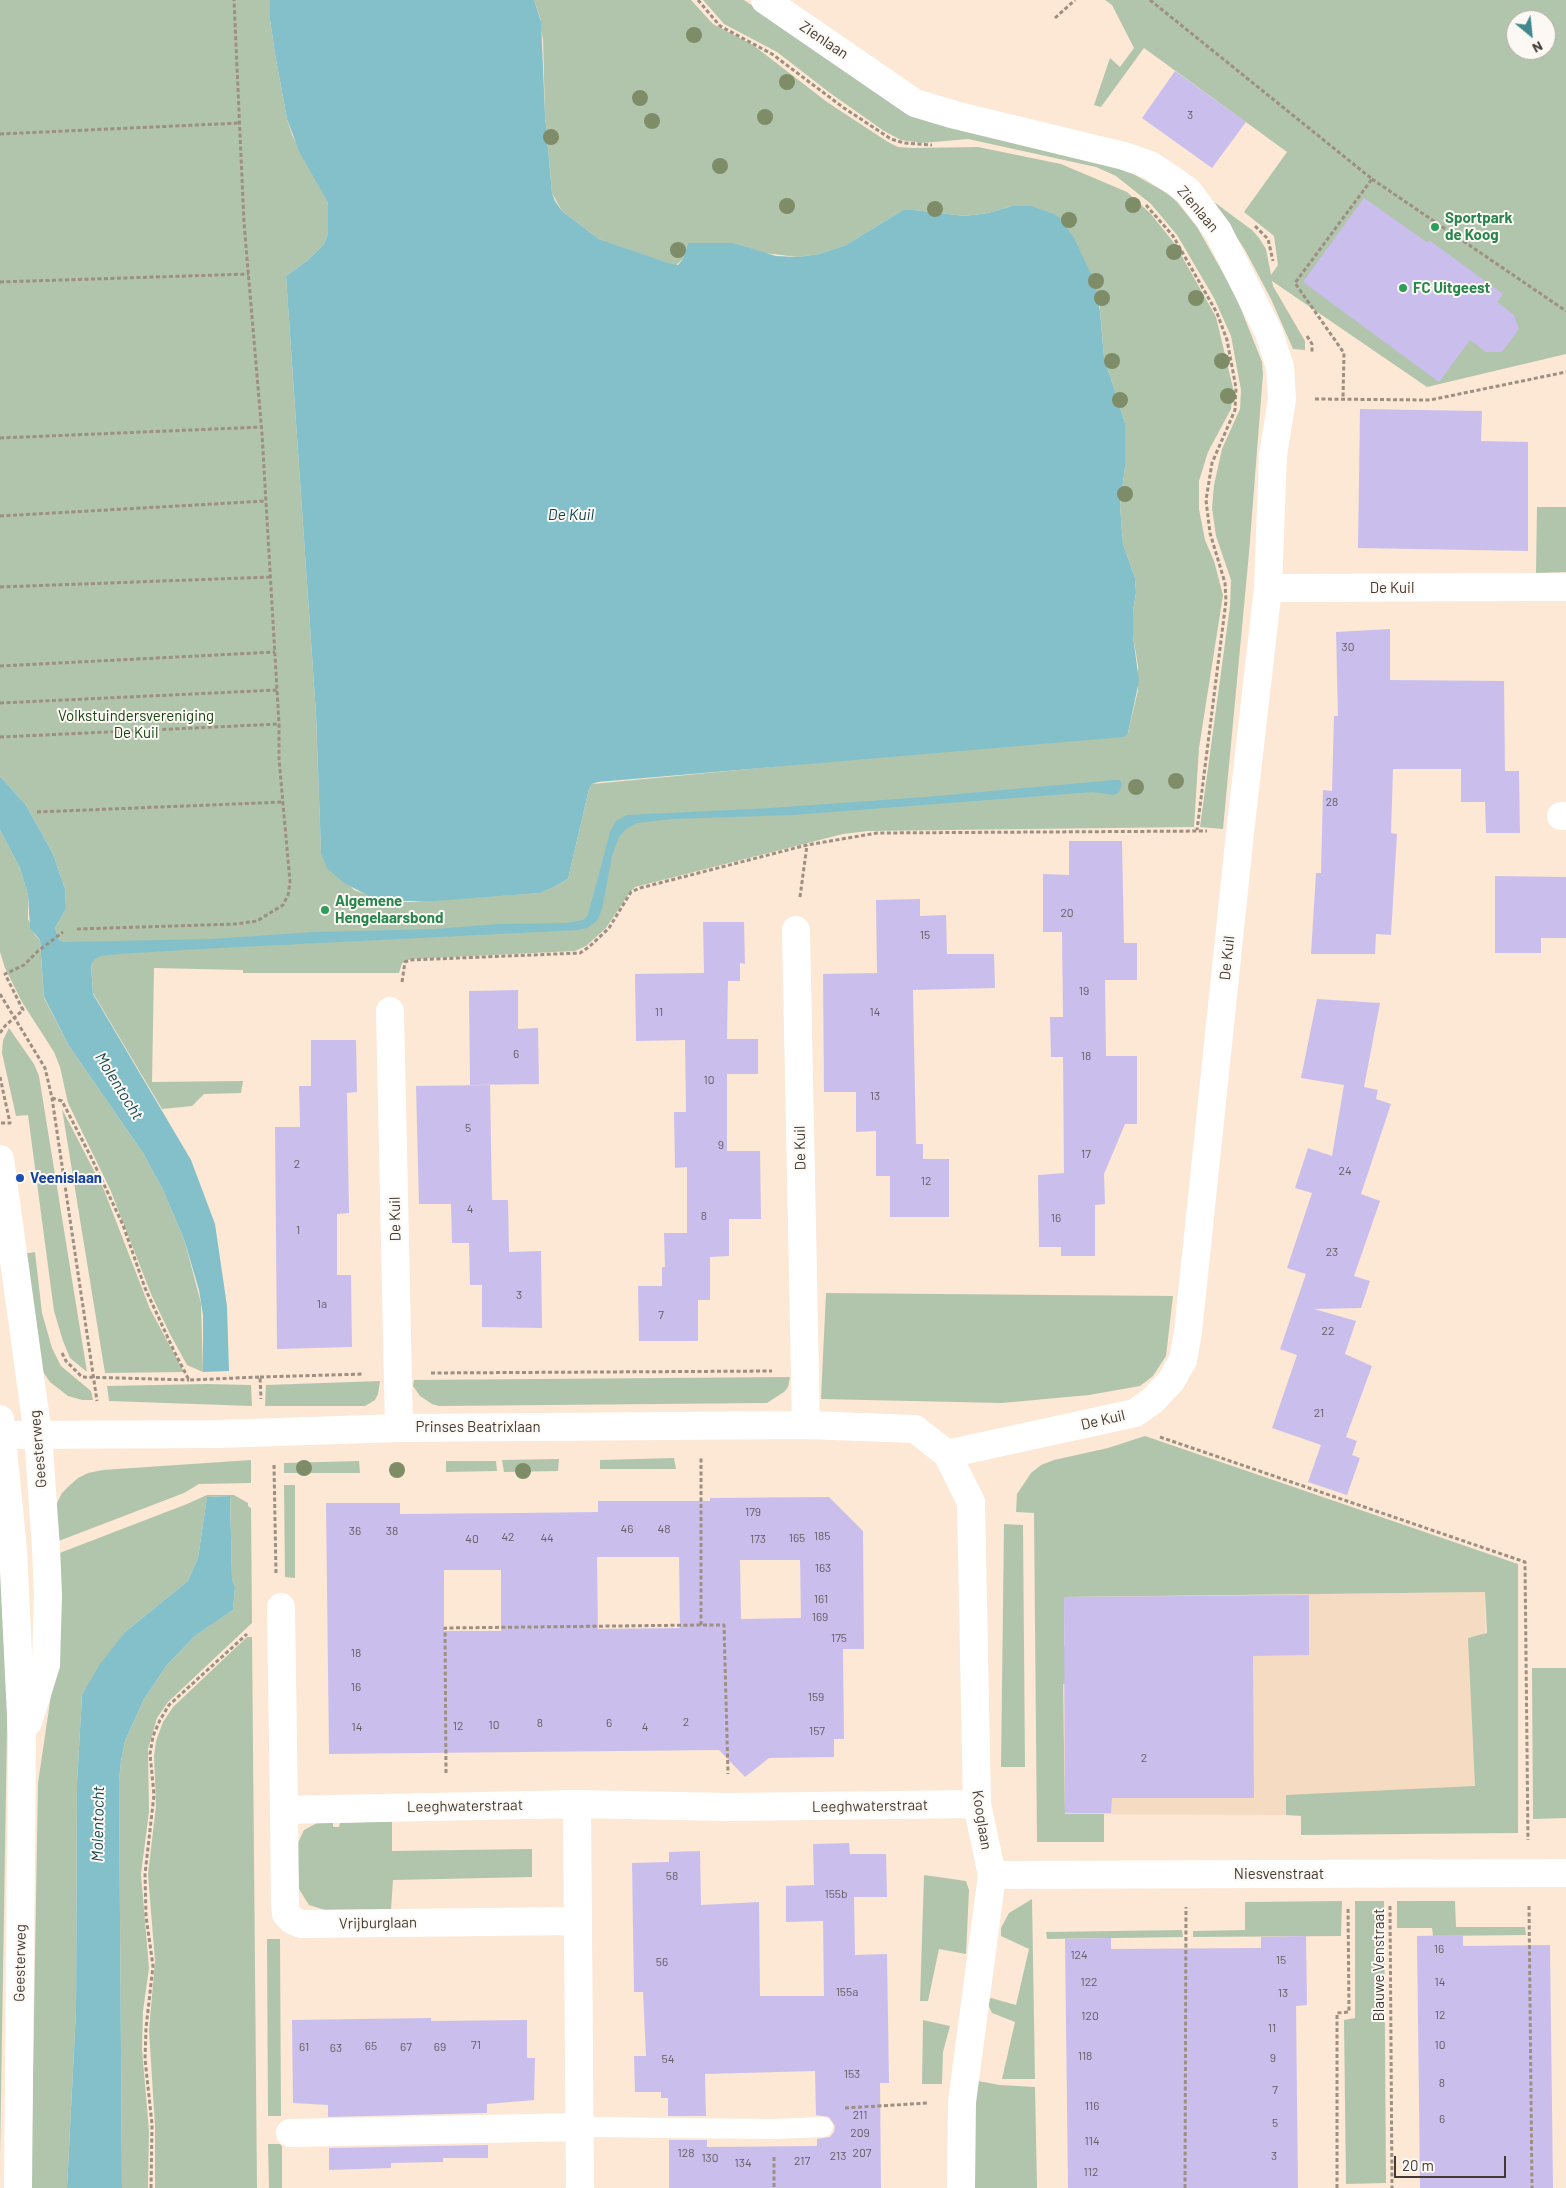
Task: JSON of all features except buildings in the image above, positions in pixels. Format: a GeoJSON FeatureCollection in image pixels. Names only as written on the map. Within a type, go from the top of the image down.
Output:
{"type":"FeatureCollection","features":[{"type":"Feature","properties":{"kind":"street","name":"Zienlaan"},"geometry":{"type":"LineString","coordinates":[[765,0],[915,103],[955,115],[1150,164],[1188,191],[1218,231],[1227,248],[1269,333],[1280,367],[1282,399],[1273,455],[1268,588]]}},
{"type":"Feature","properties":{"kind":"street","name":"De Kuil"},"geometry":{"type":"LineString","coordinates":[[948,1454],[1135,1413],[1152,1401],[1172,1381],[1183,1360],[1190,1312],[1240,833],[1268,588],[1566,587]]}},
{"type":"Feature","properties":{"kind":"street","name":"De Kuil"},"geometry":{"type":"LineString","coordinates":[[796,930],[806,1425]]}},
{"type":"Feature","properties":{"kind":"street","name":"De Kuil"},"geometry":{"type":"LineString","coordinates":[[390,1011],[399,1428]]}},
{"type":"Feature","properties":{"kind":"street","name":"Geesterweg"},"geometry":{"type":"LineString","coordinates":[[0,1159],[38,1435],[47,1558],[46,1665],[22,1737]]}},
{"type":"Feature","properties":{"kind":"street","name":"Prinses Beatrixlaan"},"geometry":{"type":"LineString","coordinates":[[1,1430],[38,1435],[261,1433],[399,1428],[806,1425],[915,1429],[948,1454]]}},
{"type":"Feature","properties":{"kind":"street","name":"Geesterweg"},"geometry":{"type":"LineString","coordinates":[[1,1430],[13,1550],[22,1737],[18,2188]]}},
{"type":"Feature","properties":{"kind":"street","name":"Kooglaan"},"geometry":{"type":"LineString","coordinates":[[948,1454],[971,1502],[976,1804],[992,1875],[962,2102],[961,2188]]}},
{"type":"Feature","properties":{"kind":"street"},"geometry":{"type":"LineString","coordinates":[[282,1620],[284,1810]]}},
{"type":"Feature","properties":{"kind":"street","name":"Leeghwaterstraat"},"geometry":{"type":"LineString","coordinates":[[284,1810],[577,1804],[729,1807],[976,1804]]}},
{"type":"Feature","properties":{"kind":"street"},"geometry":{"type":"LineString","coordinates":[[577,1804],[580,2188]]}},
{"type":"Feature","properties":{"kind":"street","name":"Vrijburglaan"},"geometry":{"type":"LineString","coordinates":[[284,1810],[284,1905],[286,1914],[292,1920],[301,1924],[578,1920]]}},
{"type":"Feature","properties":{"kind":"street","name":"Niesvenstraat"},"geometry":{"type":"LineString","coordinates":[[992,1875],[1566,1873]]}},
{"type":"Feature","properties":{"kind":"street"},"geometry":{"type":"LineString","coordinates":[[290,2133],[580,2127]]}},
{"type":"Feature","properties":{"kind":"lane"},"geometry":{"type":"LineString","coordinates":[[580,2127],[773,2129],[823,2127]]}},
{"type":"Feature","properties":{"kind":"path"},"geometry":{"type":"LineString","coordinates":[[77,929],[236,924],[257,921],[282,905],[288,896],[290,882],[280,759],[262,427],[249,274],[234,0]]}},
{"type":"Feature","properties":{"kind":"path"},"geometry":{"type":"LineString","coordinates":[[698,0],[720,26],[772,54],[844,108],[891,139],[904,143],[934,145]]}},
{"type":"Feature","properties":{"kind":"path"},"geometry":{"type":"LineString","coordinates":[[1055,18],[1074,0]]}},
{"type":"Feature","properties":{"kind":"path"},"geometry":{"type":"LineString","coordinates":[[1150,0],[1372,179],[1566,311]]}},
{"type":"Feature","properties":{"kind":"path"},"geometry":{"type":"LineString","coordinates":[[0,134],[240,124]]}},
{"type":"Feature","properties":{"kind":"path"},"geometry":{"type":"LineString","coordinates":[[1343,399],[1344,353],[1295,283],[1372,179]]}},
{"type":"Feature","properties":{"kind":"path"},"geometry":{"type":"LineString","coordinates":[[1144,203],[1173,236],[1217,313],[1227,340],[1236,388],[1235,410],[1212,463],[1206,500],[1210,533],[1226,583],[1226,601],[1197,830]]}},
{"type":"Feature","properties":{"kind":"path"},"geometry":{"type":"LineString","coordinates":[[0,282],[249,274]]}},
{"type":"Feature","properties":{"kind":"path"},"geometry":{"type":"LineString","coordinates":[[1282,399],[1430,400],[1566,372]]}},
{"type":"Feature","properties":{"kind":"path"},"geometry":{"type":"LineString","coordinates":[[0,438],[262,427]]}},
{"type":"Feature","properties":{"kind":"path"},"geometry":{"type":"LineString","coordinates":[[0,516],[266,501]]}},
{"type":"Feature","properties":{"kind":"path"},"geometry":{"type":"LineString","coordinates":[[0,587],[271,577]]}},
{"type":"Feature","properties":{"kind":"path"},"geometry":{"type":"LineString","coordinates":[[0,666],[275,652]]}},
{"type":"Feature","properties":{"kind":"path"},"geometry":{"type":"LineString","coordinates":[[0,703],[277,690]]}},
{"type":"Feature","properties":{"kind":"path"},"geometry":{"type":"LineString","coordinates":[[0,737],[279,724]]}},
{"type":"Feature","properties":{"kind":"path"},"geometry":{"type":"LineString","coordinates":[[37,812],[284,802]]}},
{"type":"Feature","properties":{"kind":"path"},"geometry":{"type":"LineString","coordinates":[[390,1011],[402,984],[405,962],[410,960],[580,953],[609,928],[631,892],[807,845],[877,833],[1197,830],[1240,833]]}},
{"type":"Feature","properties":{"kind":"path"},"geometry":{"type":"LineString","coordinates":[[796,930],[807,845]]}},
{"type":"Feature","properties":{"kind":"path"},"geometry":{"type":"LineString","coordinates":[[0,1034],[5,1026],[22,1010],[5,974],[24,965],[38,951],[63,932]]}},
{"type":"Feature","properties":{"kind":"path"},"geometry":{"type":"LineString","coordinates":[[0,994],[45,1068],[52,1098],[102,1434]]}},
{"type":"Feature","properties":{"kind":"path"},"geometry":{"type":"LineString","coordinates":[[0,1078],[10,1123],[0,1123]]}},
{"type":"Feature","properties":{"kind":"path"},"geometry":{"type":"LineString","coordinates":[[52,1098],[62,1101],[92,1157],[146,1288],[174,1351],[190,1380]]}},
{"type":"Feature","properties":{"kind":"path"},"geometry":{"type":"LineString","coordinates":[[59,1346],[66,1361],[82,1377],[94,1379],[190,1380],[398,1373],[804,1371]]}},
{"type":"Feature","properties":{"kind":"path"},"geometry":{"type":"LineString","coordinates":[[260,1377],[261,1433]]}},
{"type":"Feature","properties":{"kind":"path"},"geometry":{"type":"LineString","coordinates":[[1135,1413],[1154,1435],[1525,1562],[1532,2188]]}},
{"type":"Feature","properties":{"kind":"path"},"geometry":{"type":"LineString","coordinates":[[701,1426],[701,1625]]}},
{"type":"Feature","properties":{"kind":"path"},"geometry":{"type":"LineString","coordinates":[[152,2188],[152,2124],[146,2059],[146,2028],[153,1966],[146,1916],[145,1874],[154,1795],[150,1754],[153,1736],[169,1705],[251,1631],[282,1620],[276,1590],[274,1480]]}},
{"type":"Feature","properties":{"kind":"path"},"geometry":{"type":"LineString","coordinates":[[437,1806],[436,1780],[446,1779],[444,1628],[724,1625],[729,1807]]}},
{"type":"Feature","properties":{"kind":"path","name":"Blauwe Venstraat"},"geometry":{"type":"LineString","coordinates":[[1336,2188],[1337,2013],[1349,2012],[1348,1900],[1369,1873],[1390,1899],[1392,2188]]}},
{"type":"Feature","properties":{"kind":"path"},"geometry":{"type":"LineString","coordinates":[[1185,2188],[1187,1874]]}},
{"type":"Feature","properties":{"kind":"path"},"geometry":{"type":"LineString","coordinates":[[823,2127],[835,2108],[962,2102]]}},
{"type":"Feature","properties":{"kind":"shaded area"},"geometry":{"type":"Polygon","coordinates":[[[1485,1592],[1488,1793],[1287,1795],[1286,1815],[1065,1814],[1063,1684],[1079,1684],[1064,1597],[1485,1592]]]}},
{"type":"Feature","properties":{"kind":"green space","name":"Volkstuindersvereniging De Kuil"},"geometry":{"type":"Polygon","coordinates":[[[0,0],[270,0],[270,20],[287,119],[292,135],[328,203],[328,233],[324,244],[308,260],[286,276],[316,714],[321,853],[354,890],[386,901],[409,902],[540,893],[568,879],[589,789],[592,784],[1128,733],[1138,690],[1138,666],[1133,636],[1133,611],[1136,593],[1135,578],[1123,544],[1120,506],[1125,467],[1125,423],[1104,357],[1099,299],[1012,206],[988,213],[965,216],[903,210],[846,245],[819,254],[798,257],[764,253],[734,243],[688,243],[683,259],[675,266],[599,239],[562,211],[552,193],[545,114],[543,39],[540,25],[541,20],[534,0],[691,0],[713,24],[753,45],[827,102],[888,142],[898,147],[913,148],[978,147],[1061,164],[1127,192],[1150,213],[1175,244],[1216,317],[1233,388],[1231,409],[1208,452],[1199,481],[1199,509],[1205,540],[1214,561],[1223,595],[1199,748],[1194,827],[868,831],[843,834],[635,887],[606,928],[586,946],[575,951],[411,959],[402,963],[399,973],[243,973],[243,970],[154,968],[152,1082],[243,1081],[241,1093],[204,1094],[192,1106],[162,1109],[93,993],[91,964],[84,942],[65,942],[59,940],[55,928],[66,909],[65,889],[53,854],[26,805],[0,776],[0,0]]]}},
{"type":"Feature","properties":{"kind":"green space"},"geometry":{"type":"Polygon","coordinates":[[[703,0],[744,0],[861,79],[1126,170],[1167,193],[1177,202],[1197,227],[1235,294],[1262,362],[1263,374],[1249,553],[1223,829],[1200,827],[1230,606],[1231,580],[1216,536],[1212,508],[1214,485],[1222,449],[1240,409],[1241,390],[1231,336],[1214,298],[1177,235],[1151,204],[1116,176],[1096,167],[968,139],[922,143],[901,140],[884,131],[830,93],[777,52],[724,24],[703,0]]]}},
{"type":"Feature","properties":{"kind":"green space","name":"Sportpark de Koog"},"geometry":{"type":"Polygon","coordinates":[[[1105,0],[1566,0],[1566,354],[1427,387],[1272,281],[1273,286],[1305,341],[1305,350],[1293,349],[1271,299],[1245,250],[1214,202],[1252,230],[1259,238],[1266,249],[1271,275],[1278,265],[1274,236],[1244,212],[1287,152],[1144,48],[1101,107],[1094,105],[1110,58],[1120,67],[1134,48],[1112,5],[1105,0]]]}},
{"type":"Feature","properties":{"kind":"green space"},"geometry":{"type":"Polygon","coordinates":[[[1537,507],[1566,507],[1566,572],[1536,573],[1537,507]]]}},
{"type":"Feature","properties":{"kind":"green space"},"geometry":{"type":"Polygon","coordinates":[[[0,830],[20,868],[28,895],[28,919],[35,935],[40,940],[44,998],[69,1046],[143,1153],[163,1190],[184,1239],[201,1303],[203,1372],[187,1365],[170,1334],[151,1294],[110,1189],[68,1103],[60,1067],[54,1052],[22,1002],[5,968],[0,952],[0,830]]]}},
{"type":"Feature","properties":{"kind":"green space"},"geometry":{"type":"Polygon","coordinates":[[[9,1028],[34,1064],[39,1076],[87,1372],[70,1358],[54,1311],[28,1115],[16,1116],[2,1053],[3,1040],[9,1028]]]}},
{"type":"Feature","properties":{"kind":"green space"},"geometry":{"type":"Polygon","coordinates":[[[62,1109],[104,1190],[150,1309],[184,1372],[105,1373],[62,1109]]]}},
{"type":"Feature","properties":{"kind":"green space"},"geometry":{"type":"Polygon","coordinates":[[[35,1252],[42,1313],[52,1348],[61,1366],[91,1391],[93,1400],[82,1400],[68,1396],[50,1382],[41,1369],[24,1254],[35,1252]]]}},
{"type":"Feature","properties":{"kind":"green space"},"geometry":{"type":"Polygon","coordinates":[[[826,1293],[1173,1296],[1166,1356],[1153,1376],[1140,1386],[1089,1395],[1002,1403],[821,1399],[826,1293]]]}},
{"type":"Feature","properties":{"kind":"green space"},"geometry":{"type":"Polygon","coordinates":[[[790,1377],[788,1387],[784,1392],[767,1403],[439,1406],[420,1396],[413,1386],[414,1380],[790,1377]]]}},
{"type":"Feature","properties":{"kind":"green space"},"geometry":{"type":"Polygon","coordinates":[[[380,1381],[375,1400],[365,1406],[265,1406],[266,1385],[380,1381]]]}},
{"type":"Feature","properties":{"kind":"green space"},"geometry":{"type":"Polygon","coordinates":[[[251,1385],[252,1406],[109,1401],[107,1386],[251,1385]]]}},
{"type":"Feature","properties":{"kind":"green space"},"geometry":{"type":"Polygon","coordinates":[[[1145,1436],[1518,1564],[1518,1833],[1301,1835],[1301,1816],[1286,1815],[1286,1795],[1475,1786],[1468,1638],[1487,1633],[1485,1592],[1064,1597],[1064,1645],[1080,1683],[1063,1684],[1065,1814],[1104,1814],[1104,1842],[1037,1842],[1034,1513],[1016,1512],[1017,1494],[1031,1473],[1041,1465],[1054,1460],[1108,1448],[1145,1436]]]}},
{"type":"Feature","properties":{"kind":"green space"},"geometry":{"type":"Polygon","coordinates":[[[674,1458],[676,1469],[600,1469],[600,1460],[674,1458]]]}},
{"type":"Feature","properties":{"kind":"green space"},"geometry":{"type":"Polygon","coordinates":[[[559,1459],[558,1471],[504,1472],[502,1460],[559,1459]]]}},
{"type":"Feature","properties":{"kind":"green space"},"geometry":{"type":"Polygon","coordinates":[[[251,1460],[251,1483],[199,1484],[184,1493],[56,1542],[54,1516],[57,1503],[62,1493],[70,1485],[88,1473],[103,1470],[251,1460]]]}},
{"type":"Feature","properties":{"kind":"green space"},"geometry":{"type":"Polygon","coordinates":[[[359,1461],[360,1473],[284,1473],[284,1463],[359,1461]]]}},
{"type":"Feature","properties":{"kind":"green space"},"geometry":{"type":"Polygon","coordinates":[[[446,1461],[496,1461],[497,1471],[446,1472],[446,1461]]]}},
{"type":"Feature","properties":{"kind":"green space"},"geometry":{"type":"Polygon","coordinates":[[[284,1485],[295,1485],[295,1578],[285,1577],[284,1485]]]}},
{"type":"Feature","properties":{"kind":"green space"},"geometry":{"type":"Polygon","coordinates":[[[207,1495],[234,1495],[248,1503],[248,1506],[251,1508],[252,1623],[168,1702],[157,1718],[148,1749],[149,1812],[141,1874],[149,1968],[143,2011],[142,2049],[149,2131],[148,2188],[122,2188],[119,1781],[121,1761],[125,1741],[144,1699],[167,1665],[195,1636],[233,1610],[235,1587],[232,1579],[230,1496],[207,1497],[198,1558],[188,1581],[125,1632],[82,1695],[77,1783],[76,2011],[67,2188],[31,2188],[38,1783],[55,1668],[57,1554],[207,1495]]]}},
{"type":"Feature","properties":{"kind":"green space"},"geometry":{"type":"Polygon","coordinates":[[[1004,1524],[1023,1525],[1025,1767],[1001,1767],[1004,1524]]]}},
{"type":"Feature","properties":{"kind":"green space"},"geometry":{"type":"Polygon","coordinates":[[[0,1558],[8,1667],[0,2157],[0,1558]]]}},
{"type":"Feature","properties":{"kind":"green space"},"geometry":{"type":"Polygon","coordinates":[[[247,1637],[252,1637],[257,2188],[155,2188],[155,2126],[149,2030],[155,1961],[148,1874],[156,1806],[154,1756],[156,1741],[163,1722],[173,1707],[247,1637]]]}},
{"type":"Feature","properties":{"kind":"green space"},"geometry":{"type":"Polygon","coordinates":[[[1532,1668],[1566,1668],[1566,1818],[1533,1819],[1532,1668]]]}},
{"type":"Feature","properties":{"kind":"green space"},"geometry":{"type":"Polygon","coordinates":[[[392,1821],[392,1851],[532,1849],[532,1877],[393,1880],[391,1910],[325,1910],[309,1905],[299,1889],[297,1845],[304,1830],[317,1823],[333,1822],[333,1827],[339,1827],[340,1823],[392,1821]]]}},
{"type":"Feature","properties":{"kind":"green space"},"geometry":{"type":"Polygon","coordinates":[[[924,1875],[966,1881],[969,1890],[966,1954],[939,1949],[928,2001],[920,2001],[924,1875]]]}},
{"type":"Feature","properties":{"kind":"green space"},"geometry":{"type":"Polygon","coordinates":[[[1032,1899],[1035,2079],[1002,2079],[1015,2022],[992,2013],[986,2000],[991,1998],[1016,2005],[1029,1949],[1001,1936],[1001,1928],[1009,1913],[1032,1899]]]}},
{"type":"Feature","properties":{"kind":"green space"},"geometry":{"type":"Polygon","coordinates":[[[1342,1901],[1341,1936],[1193,1937],[1193,1931],[1245,1930],[1245,1902],[1342,1901]]]}},
{"type":"Feature","properties":{"kind":"green space"},"geometry":{"type":"Polygon","coordinates":[[[1355,1901],[1384,1901],[1386,2183],[1346,2184],[1344,2020],[1355,2018],[1355,1901]]]}},
{"type":"Feature","properties":{"kind":"green space"},"geometry":{"type":"Polygon","coordinates":[[[1397,1901],[1455,1901],[1456,1927],[1525,1927],[1526,1935],[1433,1936],[1432,1928],[1397,1928],[1397,1901]]]}},
{"type":"Feature","properties":{"kind":"green space"},"geometry":{"type":"Polygon","coordinates":[[[1182,1930],[1183,1937],[1047,1939],[1046,1932],[1182,1930]]]}},
{"type":"Feature","properties":{"kind":"green space"},"geometry":{"type":"Polygon","coordinates":[[[267,1939],[280,1939],[281,2116],[268,2116],[267,1939]]]}},
{"type":"Feature","properties":{"kind":"green space"},"geometry":{"type":"Polygon","coordinates":[[[923,2020],[950,2026],[943,2052],[942,2084],[922,2084],[923,2020]]]}},
{"type":"Feature","properties":{"kind":"green space"},"geometry":{"type":"Polygon","coordinates":[[[978,2081],[1000,2085],[1035,2087],[1037,2188],[973,2188],[968,2128],[978,2081]]]}},
{"type":"Feature","properties":{"kind":"green space"},"geometry":{"type":"Polygon","coordinates":[[[268,2144],[280,2144],[282,2146],[282,2188],[269,2188],[268,2144]]]}},
{"type":"Feature","properties":{"kind":"water","name":"De Kuil"},"geometry":{"type":"Polygon","coordinates":[[[270,0],[534,0],[541,21],[545,114],[552,193],[555,201],[562,211],[599,239],[671,264],[678,265],[683,259],[688,243],[734,243],[776,256],[798,257],[819,254],[846,245],[903,210],[965,216],[988,213],[1012,206],[1031,206],[1060,218],[1074,238],[1095,282],[1100,311],[1104,357],[1125,423],[1125,467],[1120,506],[1123,544],[1135,578],[1136,593],[1133,611],[1133,636],[1139,681],[1128,733],[1124,737],[598,782],[592,784],[589,789],[568,879],[540,893],[435,901],[386,901],[371,897],[344,883],[327,868],[321,853],[316,714],[286,276],[308,260],[324,244],[328,233],[328,203],[299,151],[287,119],[270,20],[270,0]]]}},
{"type":"Feature","properties":{"kind":"water","name":"Molentocht"},"geometry":{"type":"Polygon","coordinates":[[[0,776],[26,805],[53,854],[65,889],[66,909],[55,928],[59,940],[65,942],[211,939],[314,932],[566,923],[583,920],[588,915],[610,832],[616,821],[627,815],[770,808],[925,797],[1114,780],[1120,780],[1122,785],[1119,792],[1114,795],[1093,792],[793,815],[673,819],[637,823],[626,829],[619,837],[612,856],[602,909],[597,921],[587,928],[578,930],[201,949],[119,954],[101,956],[95,959],[91,964],[93,994],[191,1160],[215,1224],[227,1306],[229,1371],[203,1372],[203,1315],[199,1290],[184,1239],[163,1190],[143,1153],[69,1046],[44,997],[40,940],[30,928],[28,895],[20,868],[0,830],[0,776]]]}},
{"type":"Feature","properties":{"kind":"water","name":"Molentocht"},"geometry":{"type":"Polygon","coordinates":[[[230,1496],[232,1579],[235,1587],[233,1610],[195,1636],[167,1665],[144,1699],[125,1741],[121,1761],[119,1781],[122,2188],[67,2188],[76,2011],[77,1783],[82,1695],[100,1664],[125,1632],[188,1581],[198,1558],[207,1497],[230,1496]]]}},
{"type":"Feature","properties":{"kind":"place","name":"Sportpark de Koog"},"geometry":{"type":"Point","coordinates":[1435,227]}},
{"type":"Feature","properties":{"kind":"place","name":"FC Uitgeest"},"geometry":{"type":"Point","coordinates":[1403,288]}},
{"type":"Feature","properties":{"kind":"place","name":"Algemene Hengelaarsbond"},"geometry":{"type":"Point","coordinates":[325,910]}},
{"type":"Feature","properties":{"kind":"place","name":"Veenislaan"},"geometry":{"type":"Point","coordinates":[20,1178]}}]}
